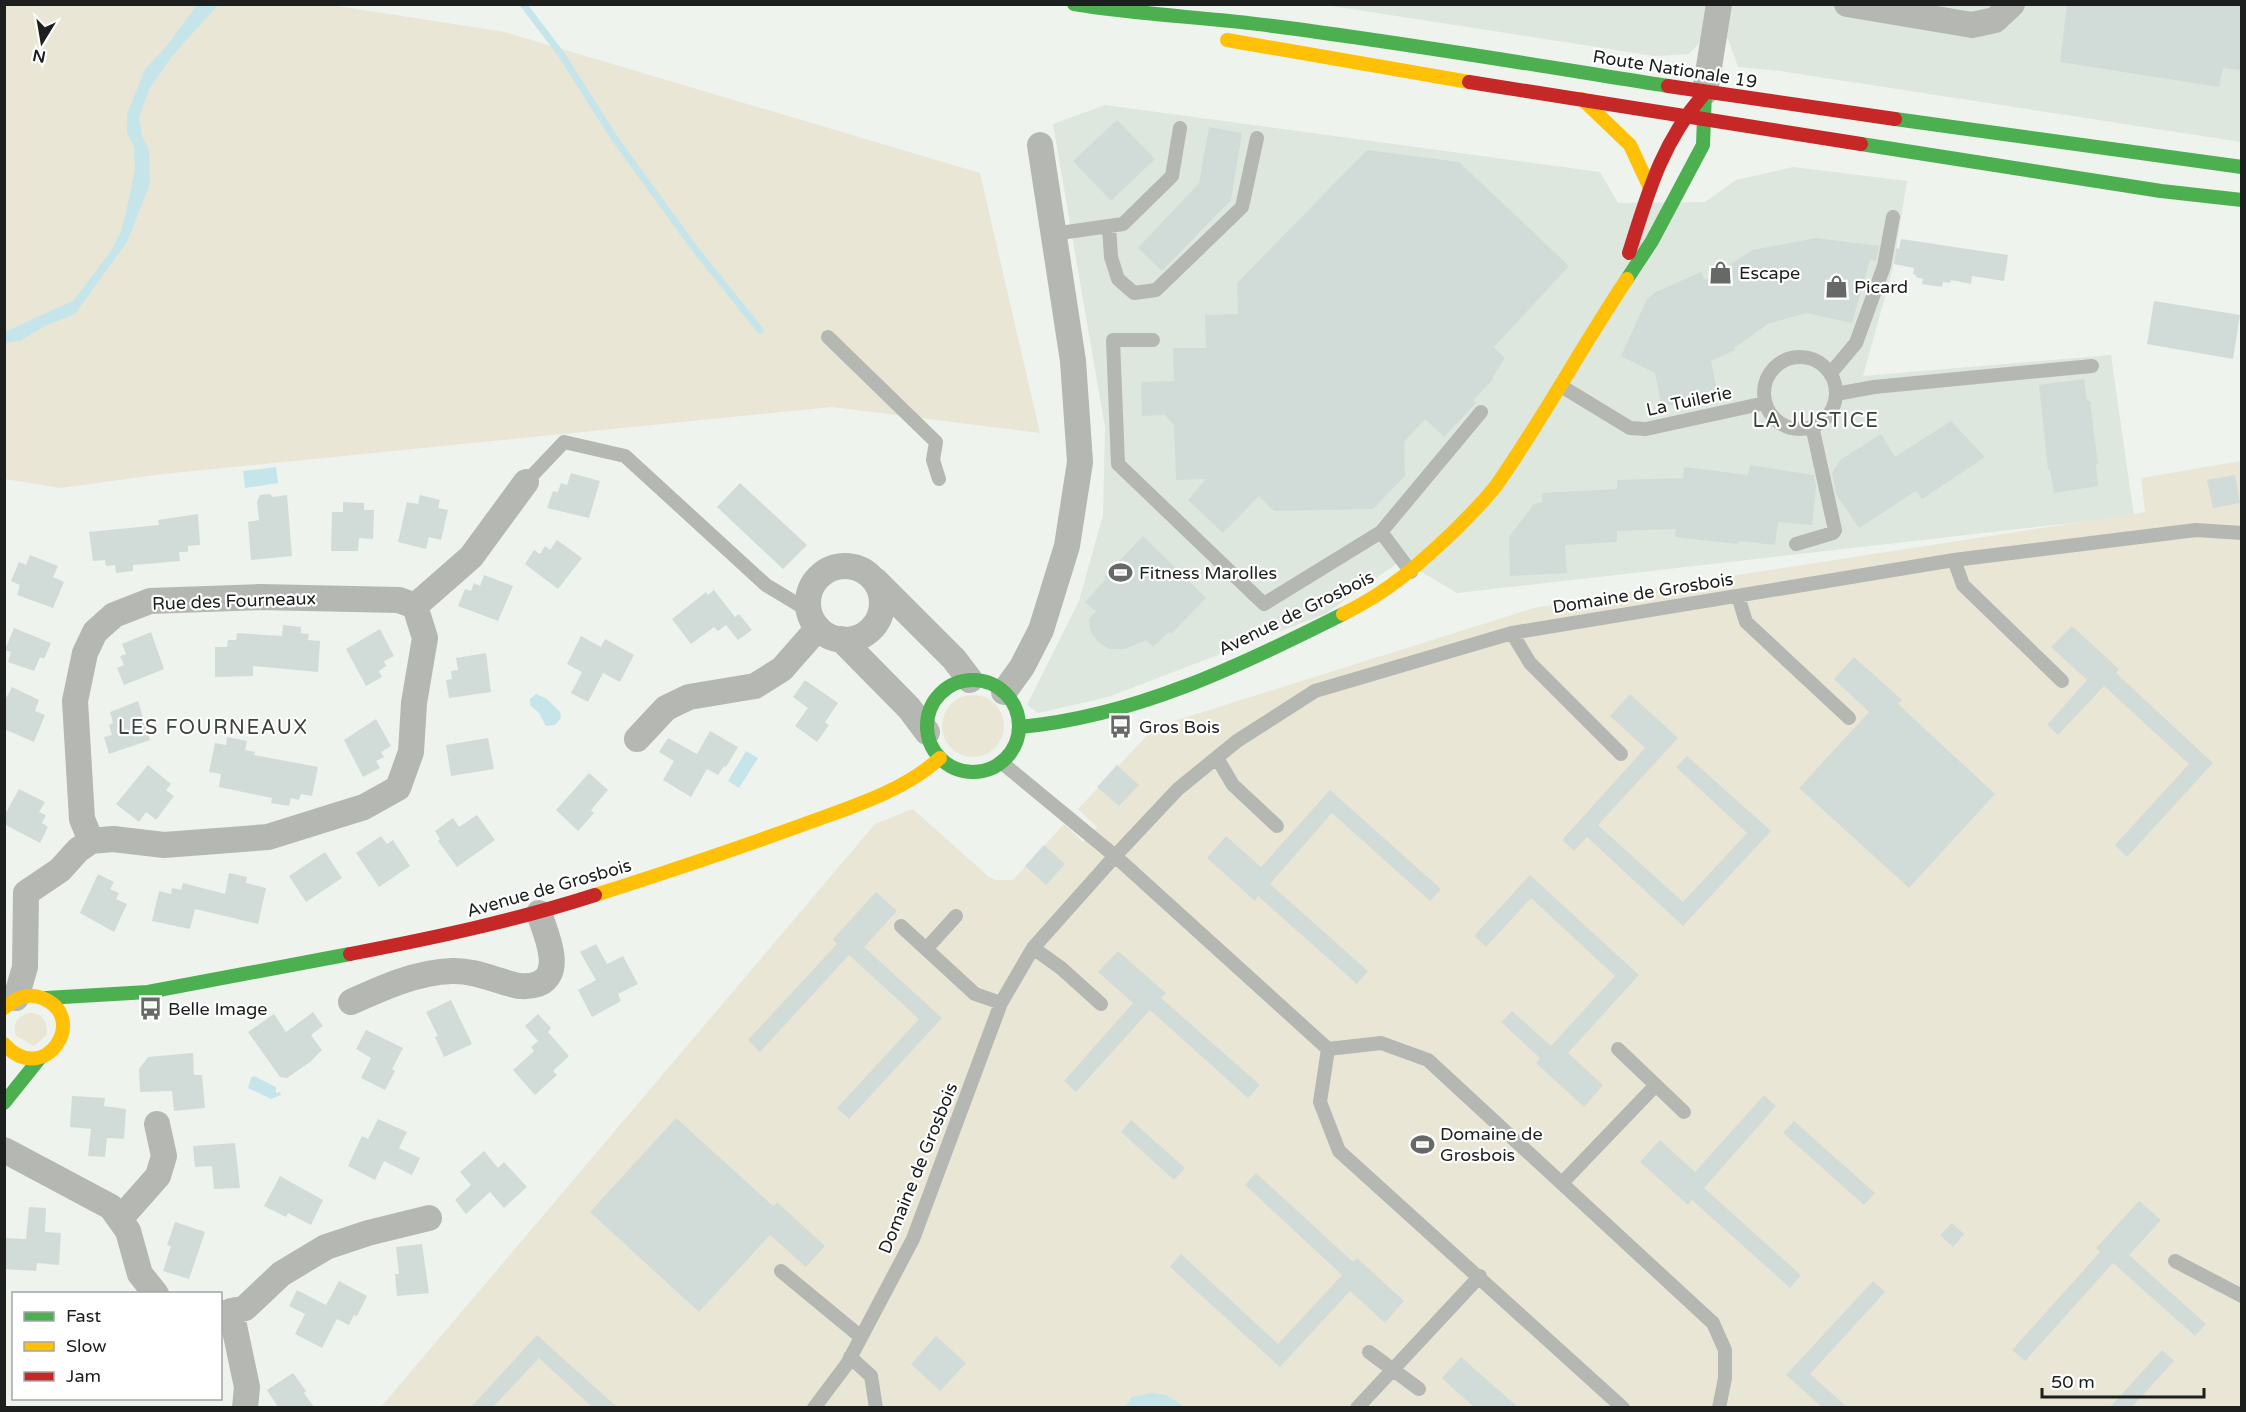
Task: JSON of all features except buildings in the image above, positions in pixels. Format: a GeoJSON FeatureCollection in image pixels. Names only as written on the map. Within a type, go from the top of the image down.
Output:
{"type":"FeatureCollection","features":[{"type":"Feature","properties":{"kind":"street","name":"Route Nationale 19"},"geometry":{"type":"LineString","coordinates":[[1074,4],[1194,32]]}},
{"type":"Feature","properties":{"kind":"street"},"geometry":{"type":"LineString","coordinates":[[1705,92],[1719,4]]}},
{"type":"Feature","properties":{"kind":"street"},"geometry":{"type":"LineString","coordinates":[[1847,4],[1972,24],[1995,20],[2012,4]]}},
{"type":"Feature","properties":{"kind":"street","name":"Route Nationale 19"},"geometry":{"type":"LineString","coordinates":[[1103,9],[1253,23],[1348,36],[1705,92],[2241,167]]}},
{"type":"Feature","properties":{"kind":"street"},"geometry":{"type":"LineString","coordinates":[[1216,37],[1396,71],[2128,186],[2241,200]]}},
{"type":"Feature","properties":{"kind":"street","name":"Avenue de Grosbois"},"geometry":{"type":"LineString","coordinates":[[1609,306],[1667,145],[1685,116],[1705,92]]}},
{"type":"Feature","properties":{"kind":"street","name":"Avenue de Grosbois"},"geometry":{"type":"LineString","coordinates":[[1019,727],[1054,724],[1150,699],[1263,654],[1366,603],[1411,572],[1476,509],[1497,484],[1561,386],[1609,306],[1653,241],[1703,146],[1705,92]]}},
{"type":"Feature","properties":{"kind":"street"},"geometry":{"type":"LineString","coordinates":[[1582,99],[1630,145],[1650,188]]}},
{"type":"Feature","properties":{"kind":"street"},"geometry":{"type":"LineString","coordinates":[[1703,146],[1733,124]]}},
{"type":"Feature","properties":{"kind":"street"},"geometry":{"type":"LineString","coordinates":[[1004,692],[1022,667],[1041,630],[1067,546],[1080,462],[1073,361],[1040,145]]}},
{"type":"Feature","properties":{"kind":"street"},"geometry":{"type":"LineString","coordinates":[[4,1103],[40,1058],[56,1047],[63,1030],[60,1012],[54,1004],[25,1000],[25,967],[15,889],[60,870],[78,850],[92,841],[113,839],[164,845],[268,837],[364,807],[398,788],[411,752],[414,704],[425,638],[415,606],[471,557],[526,482]]}},
{"type":"Feature","properties":{"kind":"street"},"geometry":{"type":"LineString","coordinates":[[870,575],[882,595],[882,606],[873,627],[864,635],[853,639],[832,637],[813,619],[808,598],[812,586],[820,576],[830,568],[855,567],[870,575],[954,659],[970,680]]}},
{"type":"Feature","properties":{"kind":"street","name":"Rue des Fourneaux"},"geometry":{"type":"LineString","coordinates":[[92,841],[82,819],[75,701],[85,653],[95,632],[114,615],[150,601],[249,597],[399,600],[415,606]]}},
{"type":"Feature","properties":{"kind":"street"},"geometry":{"type":"LineString","coordinates":[[637,739],[666,708],[689,697],[755,686],[782,669],[813,619]]}},
{"type":"Feature","properties":{"kind":"street"},"geometry":{"type":"LineString","coordinates":[[841,639],[909,708],[927,732]]}},
{"type":"Feature","properties":{"kind":"street"},"geometry":{"type":"LineString","coordinates":[[1005,759],[1018,737],[1019,727],[1017,713],[1004,692],[982,681],[970,680],[955,683],[942,691],[933,703],[928,717],[927,732],[931,746],[940,758],[959,770],[970,772],[992,768],[1005,759],[1033,747]]}},
{"type":"Feature","properties":{"kind":"street","name":"Avenue de Grosbois"},"geometry":{"type":"LineString","coordinates":[[1083,731],[1119,718],[1150,699]]}},
{"type":"Feature","properties":{"kind":"street","name":"Avenue de Grosbois"},"geometry":{"type":"LineString","coordinates":[[25,1000],[148,992],[449,936],[539,913],[722,854],[835,813],[893,789],[926,771],[940,758]]}},
{"type":"Feature","properties":{"kind":"street"},"geometry":{"type":"LineString","coordinates":[[351,1002],[404,981],[453,971],[475,974],[520,986],[533,986],[544,981],[550,974],[552,960],[539,913]]}},
{"type":"Feature","properties":{"kind":"street","name":"Avenue de Grosbois"},"geometry":{"type":"LineString","coordinates":[[96,1010],[148,992]]}},
{"type":"Feature","properties":{"kind":"street"},"geometry":{"type":"LineString","coordinates":[[63,1030],[78,1019]]}},
{"type":"Feature","properties":{"kind":"street"},"geometry":{"type":"LineString","coordinates":[[8,1053],[30,1059],[40,1058]]}},
{"type":"Feature","properties":{"kind":"street"},"geometry":{"type":"LineString","coordinates":[[120,1220],[158,1176],[164,1155],[157,1124]]}},
{"type":"Feature","properties":{"kind":"street"},"geometry":{"type":"LineString","coordinates":[[4,1150],[111,1207],[128,1231],[140,1274],[155,1292]]}},
{"type":"Feature","properties":{"kind":"street"},"geometry":{"type":"LineString","coordinates":[[245,1407],[247,1387],[226,1313],[245,1308],[281,1274],[326,1247],[368,1233],[429,1218]]}},
{"type":"Feature","properties":{"kind":"lane"},"geometry":{"type":"LineString","coordinates":[[1053,234],[1123,224],[1172,176],[1180,129]]}},
{"type":"Feature","properties":{"kind":"lane"},"geometry":{"type":"LineString","coordinates":[[1109,226],[1111,257],[1118,279],[1134,293],[1156,290],[1242,207],[1257,138]]}},
{"type":"Feature","properties":{"kind":"lane"},"geometry":{"type":"LineString","coordinates":[[1830,374],[1856,343],[1884,266],[1893,217]]}},
{"type":"Feature","properties":{"kind":"lane"},"geometry":{"type":"LineString","coordinates":[[828,337],[936,442],[933,460],[939,479]]}},
{"type":"Feature","properties":{"kind":"lane"},"geometry":{"type":"LineString","coordinates":[[1153,340],[1113,340],[1118,464],[1264,604],[1381,532],[1481,412]]}},
{"type":"Feature","properties":{"kind":"lane"},"geometry":{"type":"LineString","coordinates":[[1802,357],[1823,366],[1830,374],[1836,394],[1830,413],[1823,420],[1812,426],[1795,429],[1785,426],[1769,413],[1763,392],[1771,371],[1780,363],[1790,358],[1802,357]]}},
{"type":"Feature","properties":{"kind":"lane"},"geometry":{"type":"LineString","coordinates":[[1836,394],[1886,386],[2092,366]]}},
{"type":"Feature","properties":{"kind":"lane","name":"La Tuilerie"},"geometry":{"type":"LineString","coordinates":[[1561,386],[1630,428],[1646,429],[1765,403]]}},
{"type":"Feature","properties":{"kind":"lane"},"geometry":{"type":"LineString","coordinates":[[1796,544],[1833,533],[1835,530],[1812,426]]}},
{"type":"Feature","properties":{"kind":"lane"},"geometry":{"type":"LineString","coordinates":[[526,482],[564,442],[625,456],[766,585],[813,619]]}},
{"type":"Feature","properties":{"kind":"lane","name":"Domaine de Grosbois"},"geometry":{"type":"LineString","coordinates":[[814,1407],[850,1358],[913,1239],[1001,1003],[1033,948],[1178,789],[1237,741],[1315,691],[1512,633],[1954,560],[2196,530],[2241,533]]}},
{"type":"Feature","properties":{"kind":"lane"},"geometry":{"type":"LineString","coordinates":[[1381,532],[1411,572]]}},
{"type":"Feature","properties":{"kind":"lane"},"geometry":{"type":"LineString","coordinates":[[1954,560],[1963,585],[2062,681]]}},
{"type":"Feature","properties":{"kind":"lane"},"geometry":{"type":"LineString","coordinates":[[1738,596],[1746,622],[1849,718]]}},
{"type":"Feature","properties":{"kind":"lane"},"geometry":{"type":"LineString","coordinates":[[1512,633],[1530,663],[1621,754]]}},
{"type":"Feature","properties":{"kind":"lane"},"geometry":{"type":"LineString","coordinates":[[1218,758],[1233,785],[1277,826]]}},
{"type":"Feature","properties":{"kind":"lane"},"geometry":{"type":"LineString","coordinates":[[1005,759],[1328,1049],[1381,1043],[1428,1060],[1713,1323],[1725,1350],[1725,1378],[1719,1407]]}},
{"type":"Feature","properties":{"kind":"lane"},"geometry":{"type":"LineString","coordinates":[[926,949],[956,916]]}},
{"type":"Feature","properties":{"kind":"lane"},"geometry":{"type":"LineString","coordinates":[[902,926],[975,994],[1001,1003]]}},
{"type":"Feature","properties":{"kind":"lane"},"geometry":{"type":"LineString","coordinates":[[1033,948],[1061,968],[1101,1004]]}},
{"type":"Feature","properties":{"kind":"lane"},"geometry":{"type":"LineString","coordinates":[[1328,1049],[1320,1102],[1339,1151],[1623,1407]]}},
{"type":"Feature","properties":{"kind":"lane"},"geometry":{"type":"LineString","coordinates":[[1618,1049],[1684,1112]]}},
{"type":"Feature","properties":{"kind":"lane"},"geometry":{"type":"LineString","coordinates":[[1562,1183],[1656,1085]]}},
{"type":"Feature","properties":{"kind":"lane"},"geometry":{"type":"LineString","coordinates":[[2175,1261],[2241,1296]]}},
{"type":"Feature","properties":{"kind":"lane"},"geometry":{"type":"LineString","coordinates":[[782,1271],[861,1337]]}},
{"type":"Feature","properties":{"kind":"lane"},"geometry":{"type":"LineString","coordinates":[[1357,1407],[1480,1276]]}},
{"type":"Feature","properties":{"kind":"lane"},"geometry":{"type":"LineString","coordinates":[[1369,1352],[1419,1389]]}},
{"type":"Feature","properties":{"kind":"lane"},"geometry":{"type":"LineString","coordinates":[[850,1358],[871,1377],[876,1407]]}},
{"type":"Feature","properties":{"kind":"shaded area"},"geometry":{"type":"Polygon","coordinates":[[[4,5],[331,5],[505,32],[980,173],[1040,433],[832,407],[163,474],[61,488],[5,479],[4,5]]]}},
{"type":"Feature","properties":{"kind":"shaded area"},"geometry":{"type":"Polygon","coordinates":[[[1325,5],[2241,5],[2241,142],[1780,71],[1738,67],[1728,39],[1706,36],[1689,54],[1655,56],[1325,5]]]}},
{"type":"Feature","properties":{"kind":"shaded area"},"geometry":{"type":"Polygon","coordinates":[[[1105,105],[1600,172],[1618,203],[1705,202],[1736,180],[1793,167],[1907,181],[1893,268],[1863,376],[2111,355],[2134,516],[1457,593],[1402,560],[1325,614],[1108,697],[1038,713],[1027,705],[1079,601],[1103,515],[1105,428],[1053,124],[1105,105]]]}},
{"type":"Feature","properties":{"kind":"shaded area","name":"Domaine de Grosbois"},"geometry":{"type":"Polygon","coordinates":[[[2241,461],[2241,1407],[380,1408],[875,824],[913,809],[989,877],[996,880],[1013,880],[1064,824],[1083,842],[1097,827],[1078,809],[1155,727],[1534,608],[2145,512],[2141,478],[2241,461]]]}},
{"type":"Feature","properties":{"kind":"shaded area"},"geometry":{"type":"Polygon","coordinates":[[[967,695],[979,695],[995,704],[1002,714],[1004,726],[1002,738],[995,748],[979,757],[967,757],[956,752],[947,743],[942,732],[942,720],[947,709],[956,700],[967,695]]]}},
{"type":"Feature","properties":{"kind":"shaded area"},"geometry":{"type":"Polygon","coordinates":[[[30,1013],[42,1017],[47,1030],[47,1035],[34,1046],[16,1036],[15,1032],[17,1021],[30,1013]]]}},
{"type":"Feature","properties":{"kind":"water"},"geometry":{"type":"Polygon","coordinates":[[[197,5],[218,5],[172,56],[150,88],[139,117],[142,136],[149,150],[150,184],[127,242],[75,314],[45,326],[20,341],[5,343],[5,332],[74,300],[111,251],[121,231],[135,170],[134,147],[127,133],[127,114],[145,69],[165,48],[197,5]]]}},
{"type":"Feature","properties":{"kind":"water"},"geometry":{"type":"Polygon","coordinates":[[[276,467],[278,483],[245,488],[243,471],[276,467]]]}},
{"type":"Feature","properties":{"kind":"water"},"geometry":{"type":"Polygon","coordinates":[[[536,694],[547,699],[560,712],[561,718],[555,725],[546,726],[539,713],[530,705],[530,699],[536,694]]]}},
{"type":"Feature","properties":{"kind":"water"},"geometry":{"type":"Polygon","coordinates":[[[746,751],[758,758],[739,788],[728,781],[746,751]]]}},
{"type":"Feature","properties":{"kind":"water"},"geometry":{"type":"Polygon","coordinates":[[[254,1076],[276,1087],[276,1093],[280,1092],[281,1095],[271,1099],[248,1088],[254,1076]]]}},
{"type":"Feature","properties":{"kind":"water"},"geometry":{"type":"Polygon","coordinates":[[[1152,1393],[1166,1395],[1185,1407],[1125,1407],[1132,1397],[1152,1393]]]}},
{"type":"Feature","properties":{"kind":"waterway"},"geometry":{"type":"LineString","coordinates":[[523,4],[561,54],[615,139],[695,249],[760,330]]}},
{"type":"Feature","properties":{"kind":"traffic: fast"},"geometry":{"type":"LineString","coordinates":[[1074,4],[1322,33],[1668,86]]}},
{"type":"Feature","properties":{"kind":"traffic: fast"},"geometry":{"type":"LineString","coordinates":[[1627,279],[1652,241],[1703,145],[1705,92]]}},
{"type":"Feature","properties":{"kind":"traffic: fast"},"geometry":{"type":"LineString","coordinates":[[1895,119],[2242,167]]}},
{"type":"Feature","properties":{"kind":"traffic: fast"},"geometry":{"type":"LineString","coordinates":[[1861,144],[2161,191],[2242,200]]}},
{"type":"Feature","properties":{"kind":"traffic: fast"},"geometry":{"type":"LineString","coordinates":[[1019,727],[1104,712],[1186,686],[1266,652],[1343,614]]}},
{"type":"Feature","properties":{"kind":"traffic: fast"},"geometry":{"type":"LineString","coordinates":[[973,680],[991,684],[1005,694],[1015,708],[1019,726],[1015,744],[1005,758],[991,768],[973,772],[955,768],[941,758],[931,744],[927,726],[931,708],[941,694],[955,684],[973,680]]}},
{"type":"Feature","properties":{"kind":"traffic: fast"},"geometry":{"type":"LineString","coordinates":[[46,998],[148,992],[350,954]]}},
{"type":"Feature","properties":{"kind":"traffic: fast"},"geometry":{"type":"LineString","coordinates":[[4,1103],[40,1058]]}},
{"type":"Feature","properties":{"kind":"traffic: slow"},"geometry":{"type":"LineString","coordinates":[[1227,40],[1469,82]]}},
{"type":"Feature","properties":{"kind":"traffic: slow"},"geometry":{"type":"LineString","coordinates":[[1582,99],[1630,145],[1650,188]]}},
{"type":"Feature","properties":{"kind":"traffic: slow"},"geometry":{"type":"LineString","coordinates":[[1343,614],[1388,588],[1414,568],[1488,496],[1531,433],[1627,279]]}},
{"type":"Feature","properties":{"kind":"traffic: slow"},"geometry":{"type":"LineString","coordinates":[[595,895],[856,805],[892,790],[940,758]]}},
{"type":"Feature","properties":{"kind":"traffic: slow"},"geometry":{"type":"LineString","coordinates":[[4,1008],[22,997],[37,996],[56,1007],[62,1020],[62,1033],[56,1045],[47,1054],[34,1058],[19,1056],[4,1044]]}},
{"type":"Feature","properties":{"kind":"traffic: jam"},"geometry":{"type":"LineString","coordinates":[[1469,82],[1861,144]]}},
{"type":"Feature","properties":{"kind":"traffic: jam"},"geometry":{"type":"LineString","coordinates":[[1668,86],[1895,119]]}},
{"type":"Feature","properties":{"kind":"traffic: jam"},"geometry":{"type":"LineString","coordinates":[[1629,253],[1657,170],[1676,132],[1703,95]]}},
{"type":"Feature","properties":{"kind":"traffic: jam"},"geometry":{"type":"LineString","coordinates":[[350,954],[473,928],[595,895]]}},
{"type":"Feature","properties":{"kind":"place","name":"Escape"},"geometry":{"type":"Point","coordinates":[1721,273]}},
{"type":"Feature","properties":{"kind":"place","name":"Picard"},"geometry":{"type":"Point","coordinates":[1836,287]}},
{"type":"Feature","properties":{"kind":"place","name":"Fitness Marolles"},"geometry":{"type":"Point","coordinates":[1121,573]}},
{"type":"Feature","properties":{"kind":"place","name":"Gros Bois"},"geometry":{"type":"Point","coordinates":[1121,727]}},
{"type":"Feature","properties":{"kind":"place","name":"Belle Image"},"geometry":{"type":"Point","coordinates":[150,1009]}},
{"type":"Feature","properties":{"kind":"place","name":"Domaine de Grosbois"},"geometry":{"type":"Point","coordinates":[1422,1144]}},
{"type":"Feature","properties":{"kind":"district","name":"LA JUSTICE"},"geometry":{"type":"Point","coordinates":[1816,420]}},
{"type":"Feature","properties":{"kind":"district","name":"LES FOURNEAUX"},"geometry":{"type":"Point","coordinates":[213,727]}}]}
